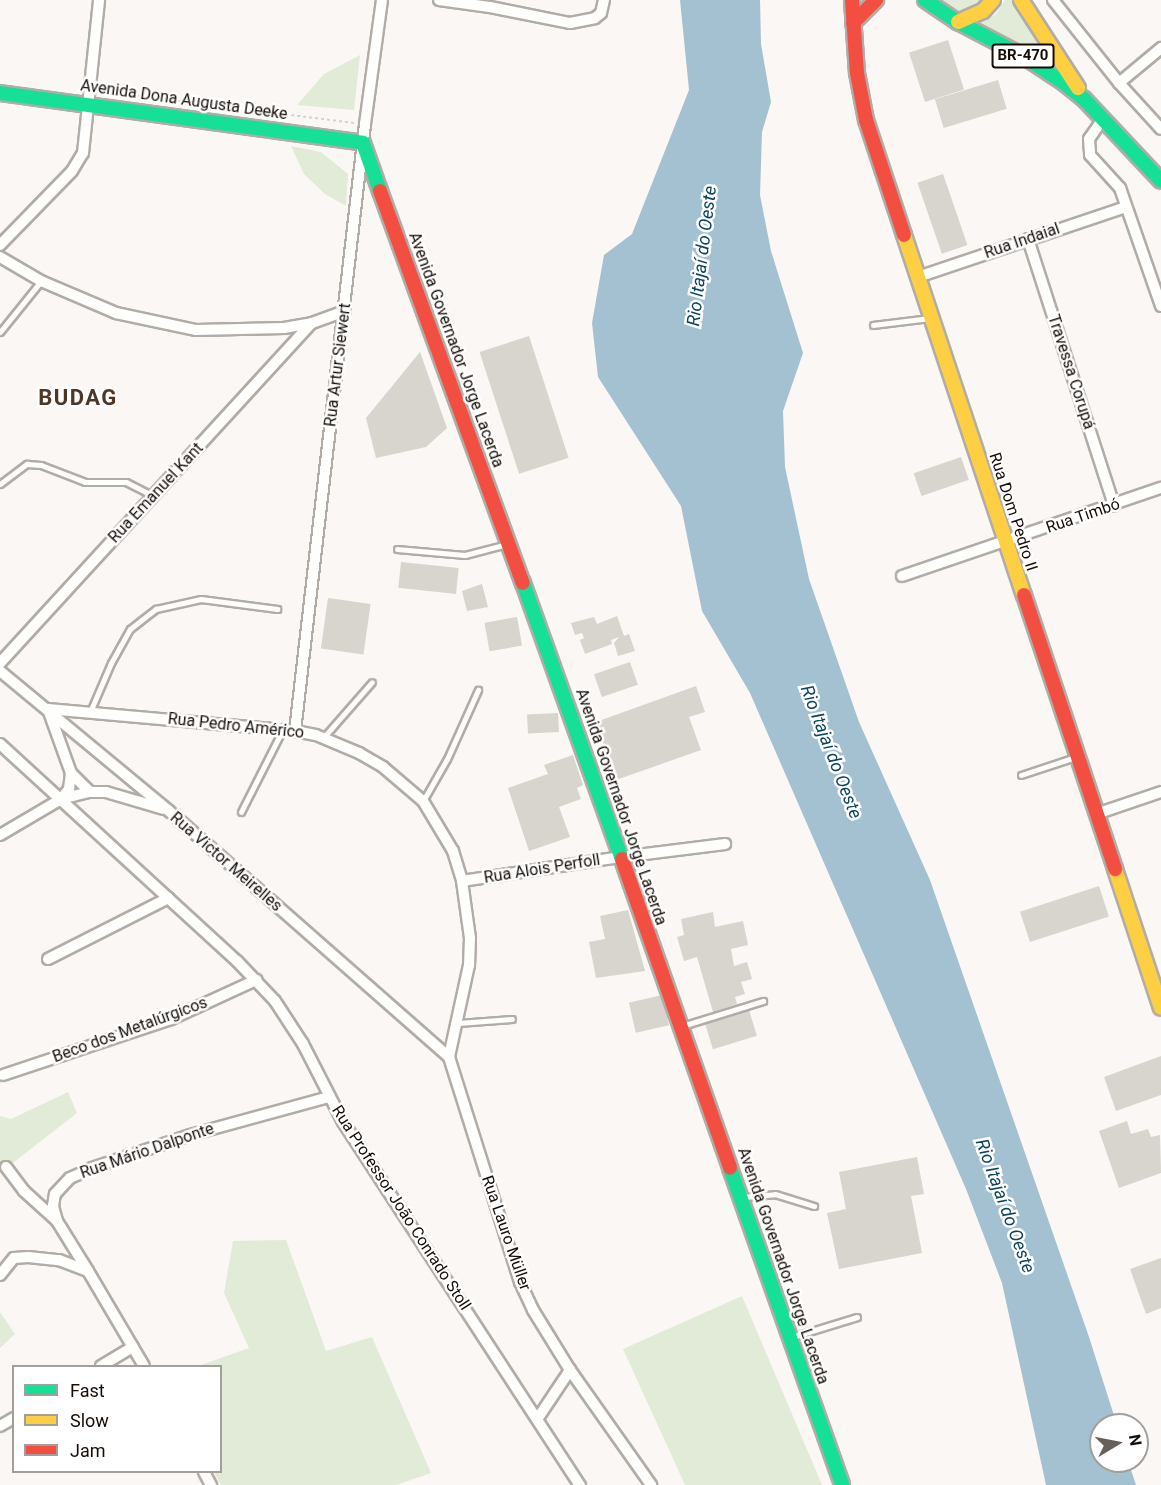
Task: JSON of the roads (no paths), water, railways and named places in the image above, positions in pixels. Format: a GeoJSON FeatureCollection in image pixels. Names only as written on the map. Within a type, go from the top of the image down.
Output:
{"type":"FeatureCollection","features":[{"type":"Feature","properties":{"kind":"main road","name":"Rua Dom Pedro II"},"geometry":{"type":"LineString","coordinates":[[852,0],[857,73],[866,120],[1161,1008]]}},
{"type":"Feature","properties":{"kind":"main road"},"geometry":{"type":"LineString","coordinates":[[853,23],[876,0]]}},
{"type":"Feature","properties":{"kind":"main road","name":"BR-470"},"geometry":{"type":"LineString","coordinates":[[925,0],[958,22],[1023,56],[1084,99]]}},
{"type":"Feature","properties":{"kind":"main road"},"geometry":{"type":"LineString","coordinates":[[958,22],[983,11],[993,0]]}},
{"type":"Feature","properties":{"kind":"main road","name":"BR-470"},"geometry":{"type":"LineString","coordinates":[[1021,0],[1084,99],[1161,181]]}},
{"type":"Feature","properties":{"kind":"main road","name":"Avenida Dona Augusta Deeke"},"geometry":{"type":"LineString","coordinates":[[0,93],[87,96],[363,143]]}},
{"type":"Feature","properties":{"kind":"main road","name":"Avenida Governador Jorge Lacerda"},"geometry":{"type":"LineString","coordinates":[[363,143],[621,857],[842,1485]]}},
{"type":"Feature","properties":{"kind":"street"},"geometry":{"type":"LineString","coordinates":[[0,245],[79,162],[86,140],[87,96],[99,0]]}},
{"type":"Feature","properties":{"kind":"street","name":"Rua Artur Siewert"},"geometry":{"type":"LineString","coordinates":[[295,731],[365,124],[382,0]]}},
{"type":"Feature","properties":{"kind":"street"},"geometry":{"type":"LineString","coordinates":[[439,0],[490,7],[570,23],[596,18],[601,14],[604,0]]}},
{"type":"Feature","properties":{"kind":"street"},"geometry":{"type":"LineString","coordinates":[[1053,0],[1119,83],[1161,129]]}},
{"type":"Feature","properties":{"kind":"street"},"geometry":{"type":"LineString","coordinates":[[1119,83],[1161,48]]}},
{"type":"Feature","properties":{"kind":"street"},"geometry":{"type":"LineString","coordinates":[[1103,119],[1089,139],[1090,155],[1116,180],[1161,306]]}},
{"type":"Feature","properties":{"kind":"street","name":"Rua Indaial"},"geometry":{"type":"LineString","coordinates":[[918,277],[1126,207]]}},
{"type":"Feature","properties":{"kind":"street","name":"Travessa Corupá"},"geometry":{"type":"LineString","coordinates":[[1028,239],[1114,505]]}},
{"type":"Feature","properties":{"kind":"street"},"geometry":{"type":"LineString","coordinates":[[0,257],[41,281],[116,313],[195,330],[253,330],[312,323],[345,311]]}},
{"type":"Feature","properties":{"kind":"street","name":"Rua Emanuel Kant"},"geometry":{"type":"LineString","coordinates":[[0,663],[312,323]]}},
{"type":"Feature","properties":{"kind":"street","name":"Rua Timbó"},"geometry":{"type":"LineString","coordinates":[[902,576],[1161,488]]}},
{"type":"Feature","properties":{"kind":"street","name":"Rua Victor Meirelles"},"geometry":{"type":"LineString","coordinates":[[0,671],[169,811],[449,1057]]}},
{"type":"Feature","properties":{"kind":"street"},"geometry":{"type":"LineString","coordinates":[[48,709],[71,773],[90,792]]}},
{"type":"Feature","properties":{"kind":"street","name":"Rua Pedro Américo"},"geometry":{"type":"LineString","coordinates":[[48,709],[295,731],[323,738],[360,753],[383,767],[423,801],[453,851],[462,881],[470,938],[469,965],[449,1057]]}},
{"type":"Feature","properties":{"kind":"street","name":"Rua Professor João Conrado Stoll"},"geometry":{"type":"LineString","coordinates":[[0,744],[256,980],[290,1022],[343,1122],[580,1485]]}},
{"type":"Feature","properties":{"kind":"street"},"geometry":{"type":"LineString","coordinates":[[61,799],[69,789],[71,773]]}},
{"type":"Feature","properties":{"kind":"street"},"geometry":{"type":"LineString","coordinates":[[0,835],[61,799],[90,792],[106,792],[169,811]]}},
{"type":"Feature","properties":{"kind":"street"},"geometry":{"type":"LineString","coordinates":[[1096,814],[1161,792]]}},
{"type":"Feature","properties":{"kind":"street","name":"Rua Alois Perfoll"},"geometry":{"type":"LineString","coordinates":[[462,881],[725,844]]}},
{"type":"Feature","properties":{"kind":"street"},"geometry":{"type":"LineString","coordinates":[[48,959],[168,898]]}},
{"type":"Feature","properties":{"kind":"street","name":"Beco dos Metalúrgicos"},"geometry":{"type":"LineString","coordinates":[[3,1076],[171,1019],[256,980]]}},
{"type":"Feature","properties":{"kind":"street","name":"Rua Lauro Müller"},"geometry":{"type":"LineString","coordinates":[[449,1057],[520,1282],[533,1310],[570,1370],[651,1485]]}},
{"type":"Feature","properties":{"kind":"street","name":"Rua Mário Dalponte"},"geometry":{"type":"LineString","coordinates":[[57,1221],[53,1206],[55,1194],[61,1185],[79,1173],[190,1135],[329,1097]]}},
{"type":"Feature","properties":{"kind":"street"},"geometry":{"type":"LineString","coordinates":[[6,1167],[24,1191],[57,1221],[143,1365]]}},
{"type":"Feature","properties":{"kind":"street"},"geometry":{"type":"LineString","coordinates":[[0,1275],[14,1258],[28,1257],[59,1260],[88,1271]]}},
{"type":"Feature","properties":{"kind":"street"},"geometry":{"type":"LineString","coordinates":[[103,1365],[134,1347]]}},
{"type":"Feature","properties":{"kind":"street"},"geometry":{"type":"LineString","coordinates":[[538,1418],[570,1370]]}},
{"type":"Feature","properties":{"kind":"lane"},"geometry":{"type":"LineString","coordinates":[[0,332],[41,281]]}},
{"type":"Feature","properties":{"kind":"lane"},"geometry":{"type":"LineString","coordinates":[[873,325],[932,318]]}},
{"type":"Feature","properties":{"kind":"lane"},"geometry":{"type":"LineString","coordinates":[[0,484],[27,464],[41,465],[85,482],[126,482],[154,496]]}},
{"type":"Feature","properties":{"kind":"lane"},"geometry":{"type":"LineString","coordinates":[[397,549],[465,555],[509,544]]}},
{"type":"Feature","properties":{"kind":"lane"},"geometry":{"type":"LineString","coordinates":[[90,712],[111,663],[130,629],[156,609],[201,599],[277,609]]}},
{"type":"Feature","properties":{"kind":"lane"},"geometry":{"type":"LineString","coordinates":[[323,738],[372,682]]}},
{"type":"Feature","properties":{"kind":"lane"},"geometry":{"type":"LineString","coordinates":[[423,801],[447,759],[478,690]]}},
{"type":"Feature","properties":{"kind":"lane"},"geometry":{"type":"LineString","coordinates":[[241,812],[283,729]]}},
{"type":"Feature","properties":{"kind":"lane"},"geometry":{"type":"LineString","coordinates":[[1021,775],[1076,757]]}},
{"type":"Feature","properties":{"kind":"lane"},"geometry":{"type":"LineString","coordinates":[[680,1026],[763,1001]]}},
{"type":"Feature","properties":{"kind":"lane"},"geometry":{"type":"LineString","coordinates":[[458,1023],[512,1019]]}},
{"type":"Feature","properties":{"kind":"lane"},"geometry":{"type":"LineString","coordinates":[[741,1197],[775,1194],[814,1206]]}},
{"type":"Feature","properties":{"kind":"lane"},"geometry":{"type":"LineString","coordinates":[[790,1338],[857,1317]]}},
{"type":"Feature","properties":{"kind":"water","name":"Rio Itajaí do Oeste"},"geometry":{"type":"Polygon","coordinates":[[[680,0],[760,0],[761,44],[771,102],[762,132],[760,195],[771,251],[803,353],[783,411],[785,467],[809,579],[859,722],[930,880],[1089,1337],[1113,1413],[1089,1413],[1089,1473],[1132,1473],[1136,1485],[1046,1485],[1002,1283],[966,1189],[750,693],[702,611],[681,506],[598,377],[592,323],[604,255],[632,234],[689,90],[680,0]]]}},
{"type":"Feature","properties":{"kind":"district","name":"BUDAG"},"geometry":{"type":"Point","coordinates":[78,398]}}]}
